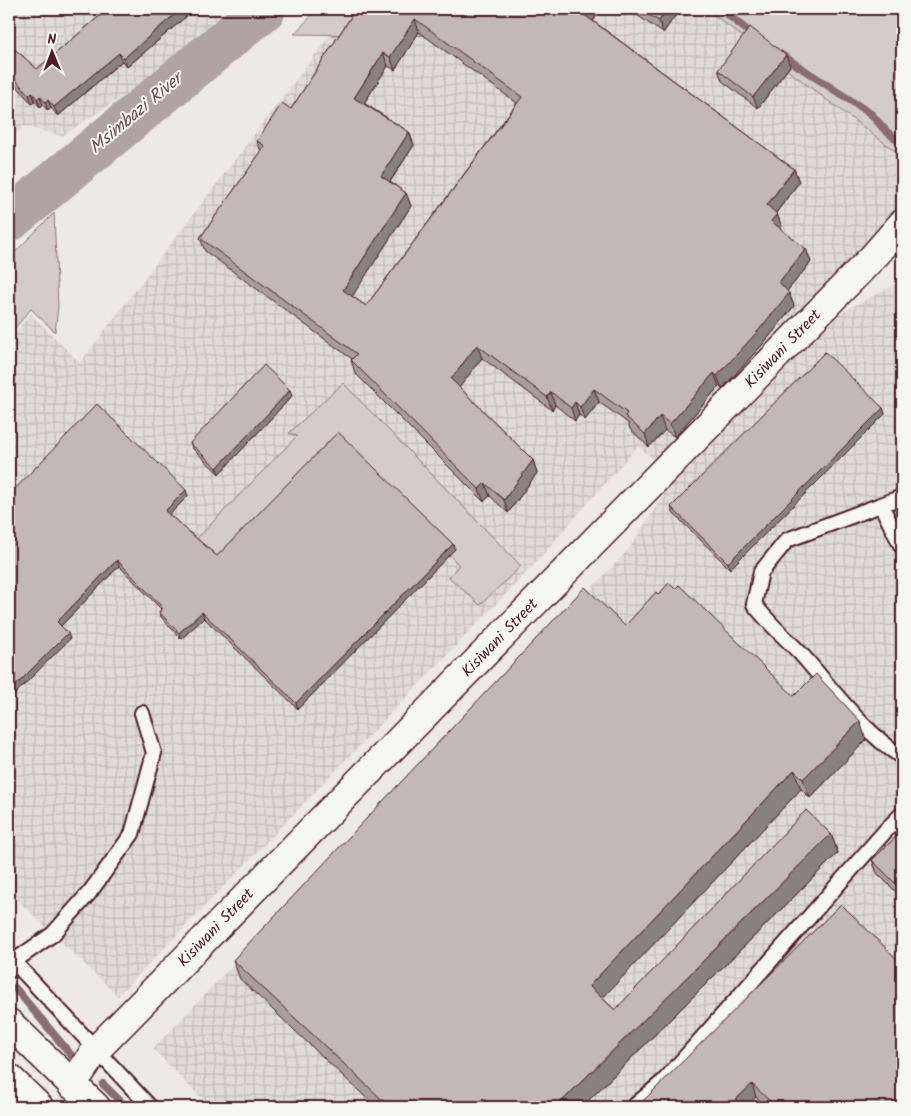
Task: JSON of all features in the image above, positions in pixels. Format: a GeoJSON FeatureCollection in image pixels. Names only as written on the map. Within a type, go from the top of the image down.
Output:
{"type":"FeatureCollection","features":[{"type":"Feature","properties":{"kind":"street","name":"Kisiwani Street"},"geometry":{"type":"LineString","coordinates":[[72,1085],[95,1051],[867,263],[902,224]]}},
{"type":"Feature","properties":{"kind":"street"},"geometry":{"type":"LineString","coordinates":[[9,1022],[96,1107]]}},
{"type":"Feature","properties":{"kind":"street"},"geometry":{"type":"LineString","coordinates":[[9,1078],[39,1107]]}},
{"type":"Feature","properties":{"kind":"lane"},"geometry":{"type":"LineString","coordinates":[[902,497],[787,540],[761,572],[754,604],[771,626],[800,654],[840,702],[881,743],[902,757]]}},
{"type":"Feature","properties":{"kind":"lane"},"geometry":{"type":"LineString","coordinates":[[881,505],[902,547]]}},
{"type":"Feature","properties":{"kind":"lane"},"geometry":{"type":"LineString","coordinates":[[142,713],[154,753],[132,834],[90,892],[53,934],[20,957],[13,968],[150,1107]]}},
{"type":"Feature","properties":{"kind":"lane"},"geometry":{"type":"LineString","coordinates":[[633,1107],[664,1081],[902,814]]}},
{"type":"Feature","properties":{"kind":"shaded area"},"geometry":{"type":"Polygon","coordinates":[[[9,9],[228,9],[138,86],[62,136],[24,126],[9,141],[9,9]]]}},
{"type":"Feature","properties":{"kind":"shaded area"},"geometry":{"type":"Polygon","coordinates":[[[318,9],[473,9],[462,36],[294,34],[318,9]]]}},
{"type":"Feature","properties":{"kind":"shaded area"},"geometry":{"type":"Polygon","coordinates":[[[350,9],[902,9],[902,144],[892,140],[902,145],[902,203],[873,244],[658,463],[638,446],[531,568],[118,996],[9,892],[9,340],[31,314],[80,363],[350,9]]]}},
{"type":"Feature","properties":{"kind":"shaded area"},"geometry":{"type":"Polygon","coordinates":[[[706,9],[902,9],[902,126],[895,151],[706,9]]]}},
{"type":"Feature","properties":{"kind":"shaded area"},"geometry":{"type":"Polygon","coordinates":[[[54,213],[58,307],[55,332],[31,309],[9,335],[9,258],[54,213]]]}},
{"type":"Feature","properties":{"kind":"shaded area"},"geometry":{"type":"Polygon","coordinates":[[[902,281],[902,1107],[210,1107],[153,1049],[629,549],[675,477],[833,317],[902,281]]]}},
{"type":"Feature","properties":{"kind":"shaded area"},"geometry":{"type":"Polygon","coordinates":[[[343,383],[521,566],[480,605],[449,577],[459,565],[348,453],[207,588],[179,557],[297,436],[289,433],[343,383]]]}},
{"type":"Feature","properties":{"kind":"building"},"geometry":{"type":"Polygon","coordinates":[[[108,9],[181,9],[124,58],[119,53],[54,107],[48,100],[45,102],[40,96],[37,99],[32,92],[29,95],[9,72],[9,44],[37,69],[108,9]]]}},
{"type":"Feature","properties":{"kind":"building"},"geometry":{"type":"Polygon","coordinates":[[[356,9],[587,9],[583,14],[794,169],[767,205],[777,214],[771,221],[806,249],[779,282],[789,293],[758,331],[717,376],[714,373],[670,424],[660,416],[645,434],[625,416],[627,413],[594,389],[580,407],[575,402],[571,408],[551,392],[547,397],[477,345],[451,379],[533,460],[504,500],[485,483],[479,489],[351,360],[357,354],[200,238],[265,146],[257,141],[282,103],[291,109],[356,9]],[[415,19],[390,57],[383,53],[354,98],[409,132],[381,176],[406,193],[343,290],[366,306],[522,97],[415,19]]]}},
{"type":"Feature","properties":{"kind":"building"},"geometry":{"type":"Polygon","coordinates":[[[640,9],[667,9],[659,21],[640,9]]]}},
{"type":"Feature","properties":{"kind":"building"},"geometry":{"type":"Polygon","coordinates":[[[750,27],[786,55],[753,97],[718,70],[750,27]]]}},
{"type":"Feature","properties":{"kind":"building"},"geometry":{"type":"Polygon","coordinates":[[[825,352],[883,408],[728,563],[671,507],[825,352]]]}},
{"type":"Feature","properties":{"kind":"building"},"geometry":{"type":"Polygon","coordinates":[[[264,365],[290,390],[217,468],[190,443],[264,365]]]}},
{"type":"Feature","properties":{"kind":"building"},"geometry":{"type":"Polygon","coordinates":[[[97,404],[186,490],[165,511],[217,556],[338,432],[453,544],[296,703],[202,612],[179,633],[159,612],[163,608],[117,560],[57,622],[68,633],[9,692],[9,495],[97,404]]]}},
{"type":"Feature","properties":{"kind":"building"},"geometry":{"type":"Polygon","coordinates":[[[669,583],[675,589],[679,585],[794,696],[816,674],[860,721],[803,779],[794,770],[589,986],[615,1010],[806,810],[831,834],[556,1107],[492,1107],[483,1098],[475,1107],[390,1107],[233,960],[585,587],[625,626],[656,592],[658,595],[669,583]]]}},
{"type":"Feature","properties":{"kind":"building"},"geometry":{"type":"Polygon","coordinates":[[[902,831],[902,890],[872,860],[902,831]]]}},
{"type":"Feature","properties":{"kind":"building"},"geometry":{"type":"Polygon","coordinates":[[[841,904],[902,964],[902,1107],[776,1107],[752,1084],[728,1107],[637,1107],[841,904]]]}},
{"type":"Feature","properties":{"kind":"waterway","name":"Msimbazi River"},"geometry":{"type":"LineString","coordinates":[[9,220],[264,9]]}},
{"type":"Feature","properties":{"kind":"waterway"},"geometry":{"type":"LineString","coordinates":[[721,9],[754,36]]}},
{"type":"Feature","properties":{"kind":"waterway"},"geometry":{"type":"LineString","coordinates":[[780,54],[871,114],[885,130],[902,144]]}},
{"type":"Feature","properties":{"kind":"waterway"},"geometry":{"type":"LineString","coordinates":[[15,988],[72,1056]]}},
{"type":"Feature","properties":{"kind":"waterway"},"geometry":{"type":"LineString","coordinates":[[103,1084],[126,1107]]}}]}
